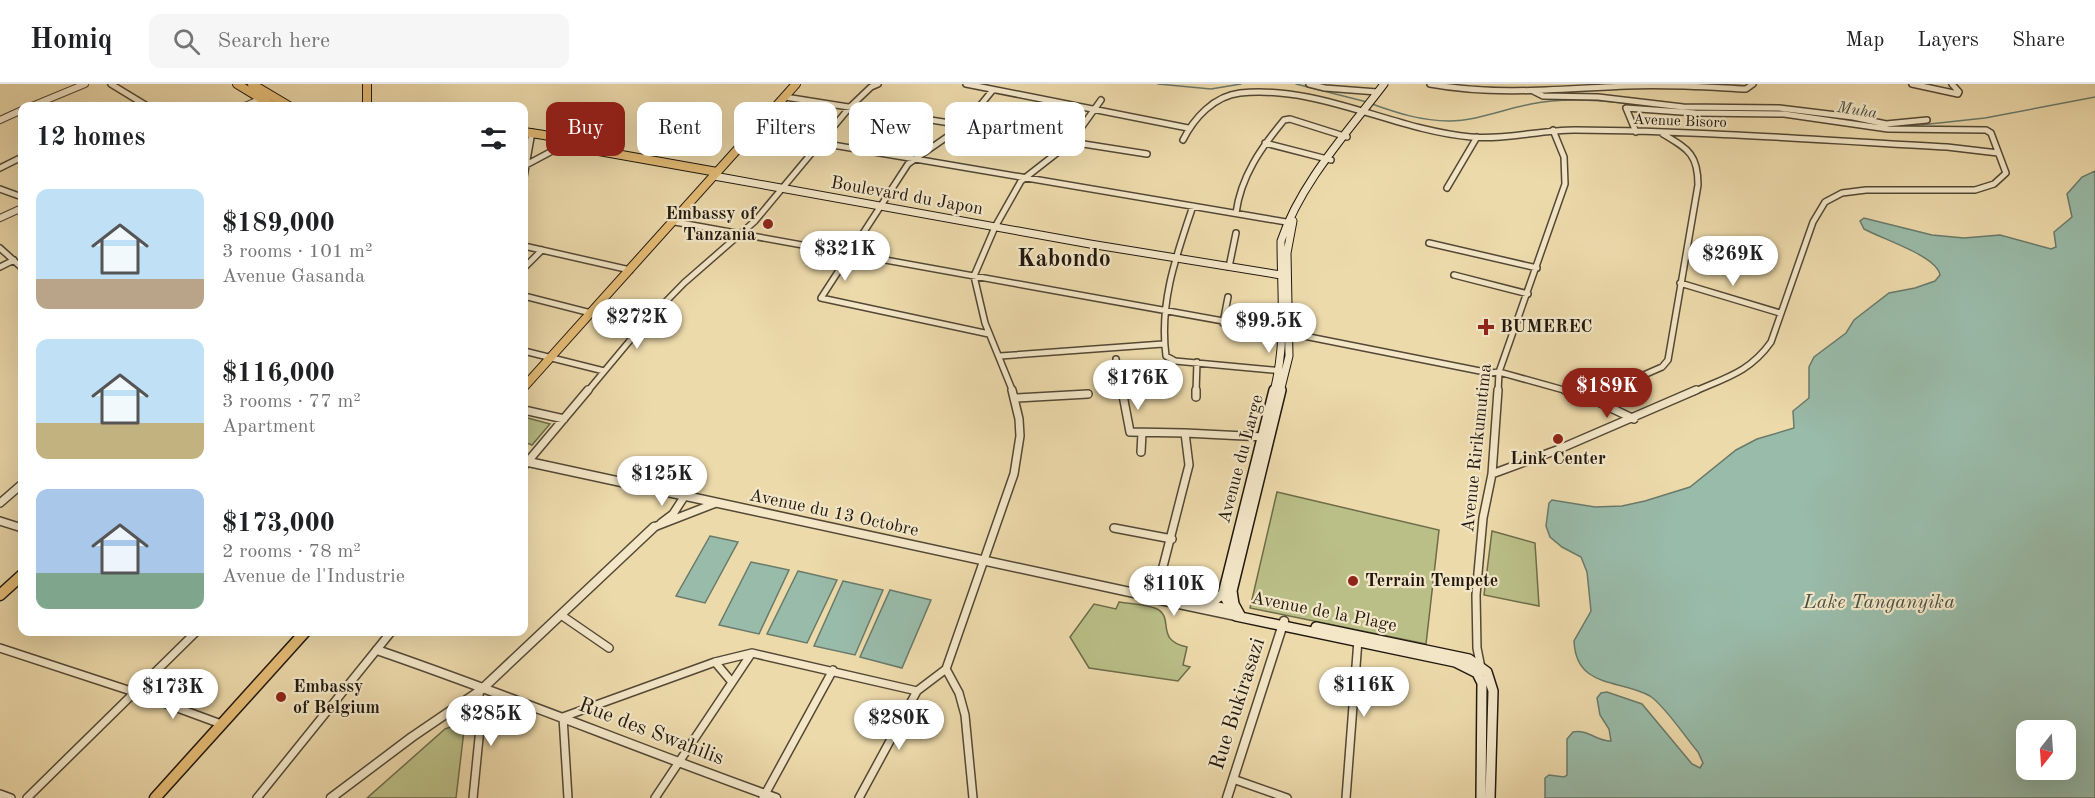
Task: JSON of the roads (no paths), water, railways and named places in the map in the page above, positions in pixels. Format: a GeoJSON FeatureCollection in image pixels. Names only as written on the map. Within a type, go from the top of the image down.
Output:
{"type":"FeatureCollection","features":[{"type":"Feature","properties":{"kind":"main road"},"geometry":{"type":"LineString","coordinates":[[237,84],[266,102]]}},
{"type":"Feature","properties":{"kind":"main road"},"geometry":{"type":"LineString","coordinates":[[252,84],[282,102]]}},
{"type":"Feature","properties":{"kind":"main road"},"geometry":{"type":"LineString","coordinates":[[367,84],[367,102]]}},
{"type":"Feature","properties":{"kind":"main road"},"geometry":{"type":"LineString","coordinates":[[528,382],[675,222],[796,84]]}},
{"type":"Feature","properties":{"kind":"main road","name":"Avenue du Large"},"geometry":{"type":"LineString","coordinates":[[1369,106],[1385,84]]}},
{"type":"Feature","properties":{"kind":"main road","name":"Avenue du Large"},"geometry":{"type":"LineString","coordinates":[[1223,594],[1233,565],[1283,371],[1287,333],[1284,273],[1290,223],[1329,160],[1385,84]]}},
{"type":"Feature","properties":{"kind":"main road","name":"Boulevard du Japon"},"geometry":{"type":"LineString","coordinates":[[528,134],[546,138]]}},
{"type":"Feature","properties":{"kind":"main road","name":"Boulevard du Japon"},"geometry":{"type":"LineString","coordinates":[[619,156],[996,225],[1284,273]]}},
{"type":"Feature","properties":{"kind":"main road","name":"Avenue du Large"},"geometry":{"type":"LineString","coordinates":[[1233,565],[1232,600],[1236,614]]}},
{"type":"Feature","properties":{"kind":"main road"},"geometry":{"type":"LineString","coordinates":[[0,596],[18,579]]}},
{"type":"Feature","properties":{"kind":"main road"},"geometry":{"type":"LineString","coordinates":[[0,603],[18,587]]}},
{"type":"Feature","properties":{"kind":"main road"},"geometry":{"type":"LineString","coordinates":[[1199,603],[1210,603],[1223,594],[1236,614]]}},
{"type":"Feature","properties":{"kind":"main road","name":"Avenue de la Plage"},"geometry":{"type":"LineString","coordinates":[[1236,614],[1359,639],[1479,670]]}},
{"type":"Feature","properties":{"kind":"main road"},"geometry":{"type":"LineString","coordinates":[[155,798],[301,636]]}},
{"type":"Feature","properties":{"kind":"main road"},"geometry":{"type":"LineString","coordinates":[[1479,670],[1482,683],[1481,798]]}},
{"type":"Feature","properties":{"kind":"main road"},"geometry":{"type":"LineString","coordinates":[[1479,670],[1490,677],[1493,691],[1490,798]]}},
{"type":"Feature","properties":{"kind":"street"},"geometry":{"type":"LineString","coordinates":[[42,102],[85,84]]}},
{"type":"Feature","properties":{"kind":"street"},"geometry":{"type":"LineString","coordinates":[[111,84],[140,102]]}},
{"type":"Feature","properties":{"kind":"street"},"geometry":{"type":"LineString","coordinates":[[856,102],[878,84]]}},
{"type":"Feature","properties":{"kind":"street"},"geometry":{"type":"LineString","coordinates":[[966,84],[992,91],[1188,128],[1183,140]]}},
{"type":"Feature","properties":{"kind":"street"},"geometry":{"type":"LineString","coordinates":[[1309,84],[1324,88],[1377,92]]}},
{"type":"Feature","properties":{"kind":"street"},"geometry":{"type":"LineString","coordinates":[[1430,84],[1470,90],[1533,91],[1654,84],[1746,89],[1753,84]]}},
{"type":"Feature","properties":{"kind":"street"},"geometry":{"type":"LineString","coordinates":[[1533,91],[1535,84]]}},
{"type":"Feature","properties":{"kind":"street"},"geometry":{"type":"LineString","coordinates":[[1912,84],[1958,94],[1953,84]]}},
{"type":"Feature","properties":{"kind":"street"},"geometry":{"type":"LineString","coordinates":[[983,102],[992,91]]}},
{"type":"Feature","properties":{"kind":"street"},"geometry":{"type":"LineString","coordinates":[[1533,91],[1543,96],[1598,97],[1683,107],[1779,108],[1850,116],[1886,124],[1927,120]]}},
{"type":"Feature","properties":{"kind":"street","name":"Avenue Bisoro"},"geometry":{"type":"LineString","coordinates":[[1188,128],[1216,101],[1230,94],[1292,93],[1369,106],[1393,121],[1477,137],[1553,130],[1636,132],[1936,146],[1998,153]]}},
{"type":"Feature","properties":{"kind":"street"},"geometry":{"type":"LineString","coordinates":[[254,102],[270,95]]}},
{"type":"Feature","properties":{"kind":"street"},"geometry":{"type":"LineString","coordinates":[[785,97],[849,107]]}},
{"type":"Feature","properties":{"kind":"street"},"geometry":{"type":"LineString","coordinates":[[1085,123],[1101,100]]}},
{"type":"Feature","properties":{"kind":"street"},"geometry":{"type":"LineString","coordinates":[[837,123],[849,108]]}},
{"type":"Feature","properties":{"kind":"street"},"geometry":{"type":"LineString","coordinates":[[1492,474],[1514,468],[1634,419],[1741,371],[1759,359],[1771,342],[1813,222],[1825,201],[1838,195],[1875,190],[1950,192],[1984,187],[1999,182],[2006,175],[1991,133],[1986,130],[1885,129],[1775,113],[1695,113],[1626,108],[1636,132]]}},
{"type":"Feature","properties":{"kind":"street"},"geometry":{"type":"LineString","coordinates":[[0,120],[18,112]]}},
{"type":"Feature","properties":{"kind":"street"},"geometry":{"type":"LineString","coordinates":[[1236,213],[1240,188],[1265,143],[1287,119],[1345,137]]}},
{"type":"Feature","properties":{"kind":"street","name":"Avenue Ririkumutima"},"geometry":{"type":"LineString","coordinates":[[1479,670],[1476,595],[1484,518],[1492,474],[1498,372],[1528,294],[1565,184],[1564,157],[1553,130]]}},
{"type":"Feature","properties":{"kind":"street"},"geometry":{"type":"LineString","coordinates":[[1590,398],[1634,381],[1665,365],[1668,360],[1698,189],[1697,166],[1689,152],[1662,133]]}},
{"type":"Feature","properties":{"kind":"street"},"geometry":{"type":"LineString","coordinates":[[1447,188],[1477,137]]}},
{"type":"Feature","properties":{"kind":"street"},"geometry":{"type":"LineString","coordinates":[[945,138],[908,164],[821,298],[989,334]]}},
{"type":"Feature","properties":{"kind":"street"},"geometry":{"type":"LineString","coordinates":[[1265,143],[1329,160]]}},
{"type":"Feature","properties":{"kind":"street"},"geometry":{"type":"LineString","coordinates":[[1085,144],[1147,154]]}},
{"type":"Feature","properties":{"kind":"street"},"geometry":{"type":"LineString","coordinates":[[837,146],[1290,223]]}},
{"type":"Feature","properties":{"kind":"street"},"geometry":{"type":"LineString","coordinates":[[528,164],[546,154]]}},
{"type":"Feature","properties":{"kind":"street"},"geometry":{"type":"LineString","coordinates":[[528,460],[642,326],[684,283],[742,234],[810,156]]}},
{"type":"Feature","properties":{"kind":"street"},"geometry":{"type":"LineString","coordinates":[[859,798],[917,691],[946,669],[1021,449],[1021,425],[1017,398],[989,334],[974,276],[996,225],[1025,177],[1053,156]]}},
{"type":"Feature","properties":{"kind":"street"},"geometry":{"type":"LineString","coordinates":[[0,168],[18,159]]}},
{"type":"Feature","properties":{"kind":"street"},"geometry":{"type":"LineString","coordinates":[[0,189],[18,195]]}},
{"type":"Feature","properties":{"kind":"street"},"geometry":{"type":"LineString","coordinates":[[1193,206],[1176,256],[1164,312],[1163,344],[1166,356],[1170,359],[1283,371]]}},
{"type":"Feature","properties":{"kind":"street"},"geometry":{"type":"LineString","coordinates":[[0,218],[18,210]]}},
{"type":"Feature","properties":{"kind":"street"},"geometry":{"type":"LineString","coordinates":[[675,222],[1287,333],[1490,373],[1498,372],[1590,398],[1634,419]]}},
{"type":"Feature","properties":{"kind":"street"},"geometry":{"type":"LineString","coordinates":[[1229,265],[1236,233]]}},
{"type":"Feature","properties":{"kind":"street"},"geometry":{"type":"LineString","coordinates":[[1429,243],[1537,268]]}},
{"type":"Feature","properties":{"kind":"street"},"geometry":{"type":"LineString","coordinates":[[528,247],[630,270]]}},
{"type":"Feature","properties":{"kind":"street"},"geometry":{"type":"LineString","coordinates":[[0,248],[18,264]]}},
{"type":"Feature","properties":{"kind":"street"},"geometry":{"type":"LineString","coordinates":[[528,264],[542,250]]}},
{"type":"Feature","properties":{"kind":"street"},"geometry":{"type":"LineString","coordinates":[[0,267],[14,260]]}},
{"type":"Feature","properties":{"kind":"street"},"geometry":{"type":"LineString","coordinates":[[1454,275],[1528,294]]}},
{"type":"Feature","properties":{"kind":"street"},"geometry":{"type":"LineString","coordinates":[[1680,283],[1780,313]]}},
{"type":"Feature","properties":{"kind":"street"},"geometry":{"type":"LineString","coordinates":[[528,297],[642,326]]}},
{"type":"Feature","properties":{"kind":"street"},"geometry":{"type":"LineString","coordinates":[[1223,323],[1228,297]]}},
{"type":"Feature","properties":{"kind":"street"},"geometry":{"type":"LineString","coordinates":[[1000,356],[1163,344]]}},
{"type":"Feature","properties":{"kind":"street"},"geometry":{"type":"LineString","coordinates":[[528,352],[604,371]]}},
{"type":"Feature","properties":{"kind":"street"},"geometry":{"type":"LineString","coordinates":[[1116,359],[1130,432],[1266,437]]}},
{"type":"Feature","properties":{"kind":"street"},"geometry":{"type":"LineString","coordinates":[[1196,398],[1197,362]]}},
{"type":"Feature","properties":{"kind":"street"},"geometry":{"type":"LineString","coordinates":[[1017,398],[1089,394]]}},
{"type":"Feature","properties":{"kind":"street"},"geometry":{"type":"LineString","coordinates":[[528,411],[564,419]]}},
{"type":"Feature","properties":{"kind":"street"},"geometry":{"type":"LineString","coordinates":[[1141,452],[1142,433]]}},
{"type":"Feature","properties":{"kind":"street"},"geometry":{"type":"LineString","coordinates":[[1156,596],[1189,465],[1185,433]]}},
{"type":"Feature","properties":{"kind":"street","name":"Avenue du 13 Octobre"},"geometry":{"type":"LineString","coordinates":[[528,464],[1139,594]]}},
{"type":"Feature","properties":{"kind":"street"},"geometry":{"type":"LineString","coordinates":[[0,504],[18,488]]}},
{"type":"Feature","properties":{"kind":"street"},"geometry":{"type":"LineString","coordinates":[[331,798],[438,719],[482,690],[654,527],[673,514],[684,497]]}},
{"type":"Feature","properties":{"kind":"street"},"geometry":{"type":"LineString","coordinates":[[654,527],[716,503]]}},
{"type":"Feature","properties":{"kind":"street"},"geometry":{"type":"LineString","coordinates":[[0,520],[18,527]]}},
{"type":"Feature","properties":{"kind":"street"},"geometry":{"type":"LineString","coordinates":[[1114,528],[1172,539]]}},
{"type":"Feature","properties":{"kind":"street","name":"Avenue de la Plage"},"geometry":{"type":"LineString","coordinates":[[1139,594],[1199,603],[1236,614]]}},
{"type":"Feature","properties":{"kind":"street","name":"Avenue de la Plage"},"geometry":{"type":"LineString","coordinates":[[1156,596],[1236,614]]}},
{"type":"Feature","properties":{"kind":"street"},"geometry":{"type":"LineString","coordinates":[[561,615],[609,648]]}},
{"type":"Feature","properties":{"kind":"street","name":"Rue Bukirasazi"},"geometry":{"type":"LineString","coordinates":[[1227,798],[1283,623]]}},
{"type":"Feature","properties":{"kind":"street"},"geometry":{"type":"LineString","coordinates":[[27,798],[192,636]]}},
{"type":"Feature","properties":{"kind":"street"},"geometry":{"type":"LineString","coordinates":[[257,798],[388,636]]}},
{"type":"Feature","properties":{"kind":"street"},"geometry":{"type":"LineString","coordinates":[[1346,798],[1359,639]]}},
{"type":"Feature","properties":{"kind":"street"},"geometry":{"type":"LineString","coordinates":[[0,648],[134,692],[221,724]]}},
{"type":"Feature","properties":{"kind":"street","name":"Rue des Swahilis"},"geometry":{"type":"LineString","coordinates":[[377,650],[482,690],[563,717],[764,796],[776,798]]}},
{"type":"Feature","properties":{"kind":"street"},"geometry":{"type":"LineString","coordinates":[[568,798],[563,717],[715,662],[752,653],[917,691]]}},
{"type":"Feature","properties":{"kind":"street"},"geometry":{"type":"LineString","coordinates":[[655,798],[731,681],[752,653]]}},
{"type":"Feature","properties":{"kind":"street"},"geometry":{"type":"LineString","coordinates":[[715,662],[731,681]]}},
{"type":"Feature","properties":{"kind":"street"},"geometry":{"type":"LineString","coordinates":[[946,669],[959,693],[965,715],[973,798]]}},
{"type":"Feature","properties":{"kind":"street"},"geometry":{"type":"LineString","coordinates":[[764,796],[833,670]]}},
{"type":"Feature","properties":{"kind":"street"},"geometry":{"type":"LineString","coordinates":[[473,798],[482,690]]}},
{"type":"Feature","properties":{"kind":"street"},"geometry":{"type":"LineString","coordinates":[[1233,779],[1287,798]]}},
{"type":"Feature","properties":{"kind":"street"},"geometry":{"type":"LineString","coordinates":[[0,794],[11,798]]}},
{"type":"Feature","properties":{"kind":"water","name":"Lake Tanganyika"},"geometry":{"type":"Polygon","coordinates":[[[2095,171],[2095,798],[1545,798],[1545,778],[1549,775],[1564,777],[1567,775],[1567,739],[1573,732],[1583,732],[1602,740],[1611,741],[1609,729],[1600,715],[1597,698],[1601,693],[1607,692],[1642,704],[1692,764],[1700,768],[1703,763],[1698,752],[1675,722],[1650,696],[1602,680],[1591,675],[1582,667],[1574,641],[1591,611],[1587,572],[1581,557],[1562,547],[1550,537],[1546,526],[1549,503],[1552,500],[1595,507],[1622,506],[1645,501],[1690,487],[1736,450],[1757,439],[1794,428],[1793,411],[1809,398],[1809,367],[1814,357],[1846,333],[1854,320],[1889,293],[1935,281],[1940,275],[1937,268],[1929,261],[1864,229],[1860,221],[1864,218],[1932,235],[1964,238],[2000,235],[2051,249],[2056,247],[2054,232],[2072,217],[2067,194],[2082,177],[2095,171]]]}},
{"type":"Feature","properties":{"kind":"water"},"geometry":{"type":"Polygon","coordinates":[[[710,536],[738,542],[705,603],[676,596],[710,536]]]}},
{"type":"Feature","properties":{"kind":"water"},"geometry":{"type":"Polygon","coordinates":[[[751,562],[789,570],[759,634],[719,625],[751,562]]]}},
{"type":"Feature","properties":{"kind":"water"},"geometry":{"type":"Polygon","coordinates":[[[798,571],[837,580],[807,643],[767,634],[798,571]]]}},
{"type":"Feature","properties":{"kind":"water"},"geometry":{"type":"Polygon","coordinates":[[[843,581],[883,590],[855,655],[814,646],[843,581]]]}},
{"type":"Feature","properties":{"kind":"water"},"geometry":{"type":"Polygon","coordinates":[[[890,590],[931,600],[902,668],[860,657],[890,590]]]}},
{"type":"Feature","properties":{"kind":"waterway","name":"Muha"},"geometry":{"type":"LineString","coordinates":[[1158,84],[1211,89],[1241,84]]}},
{"type":"Feature","properties":{"kind":"waterway","name":"Muha"},"geometry":{"type":"LineString","coordinates":[[1296,84],[1367,102]]}},
{"type":"Feature","properties":{"kind":"waterway","name":"Muha"},"geometry":{"type":"LineString","coordinates":[[1902,127],[1985,118],[2095,97]]}},
{"type":"Feature","properties":{"kind":"waterway","name":"Muha"},"geometry":{"type":"LineString","coordinates":[[1372,104],[1410,116],[1449,121],[1470,119],[1542,102],[1589,100],[1624,103]]}},
{"type":"Feature","properties":{"kind":"waterway","name":"Muha"},"geometry":{"type":"LineString","coordinates":[[1652,106],[1677,109]]}},
{"type":"Feature","properties":{"kind":"waterway","name":"Muha"},"geometry":{"type":"LineString","coordinates":[[1688,110],[1716,111]]}},
{"type":"Feature","properties":{"kind":"waterway","name":"Muha"},"geometry":{"type":"LineString","coordinates":[[1742,111],[1752,110]]}},
{"type":"Feature","properties":{"kind":"waterway","name":"Muha"},"geometry":{"type":"LineString","coordinates":[[1825,116],[1871,124]]}},
{"type":"Feature","properties":{"kind":"place","name":"Embassy of Tanzania"},"geometry":{"type":"Point","coordinates":[768,224]}},
{"type":"Feature","properties":{"kind":"place","name":"BUMEREC"},"geometry":{"type":"Point","coordinates":[1486,327]}},
{"type":"Feature","properties":{"kind":"place","name":"Link Center"},"geometry":{"type":"Point","coordinates":[1558,439]}},
{"type":"Feature","properties":{"kind":"place","name":"Terrain Tempete"},"geometry":{"type":"Point","coordinates":[1353,581]}},
{"type":"Feature","properties":{"kind":"place","name":"Embassy of Belgium"},"geometry":{"type":"Point","coordinates":[281,697]}},
{"type":"Feature","properties":{"kind":"district","name":"Kabondo"},"geometry":{"type":"Point","coordinates":[1064,260]}}]}
